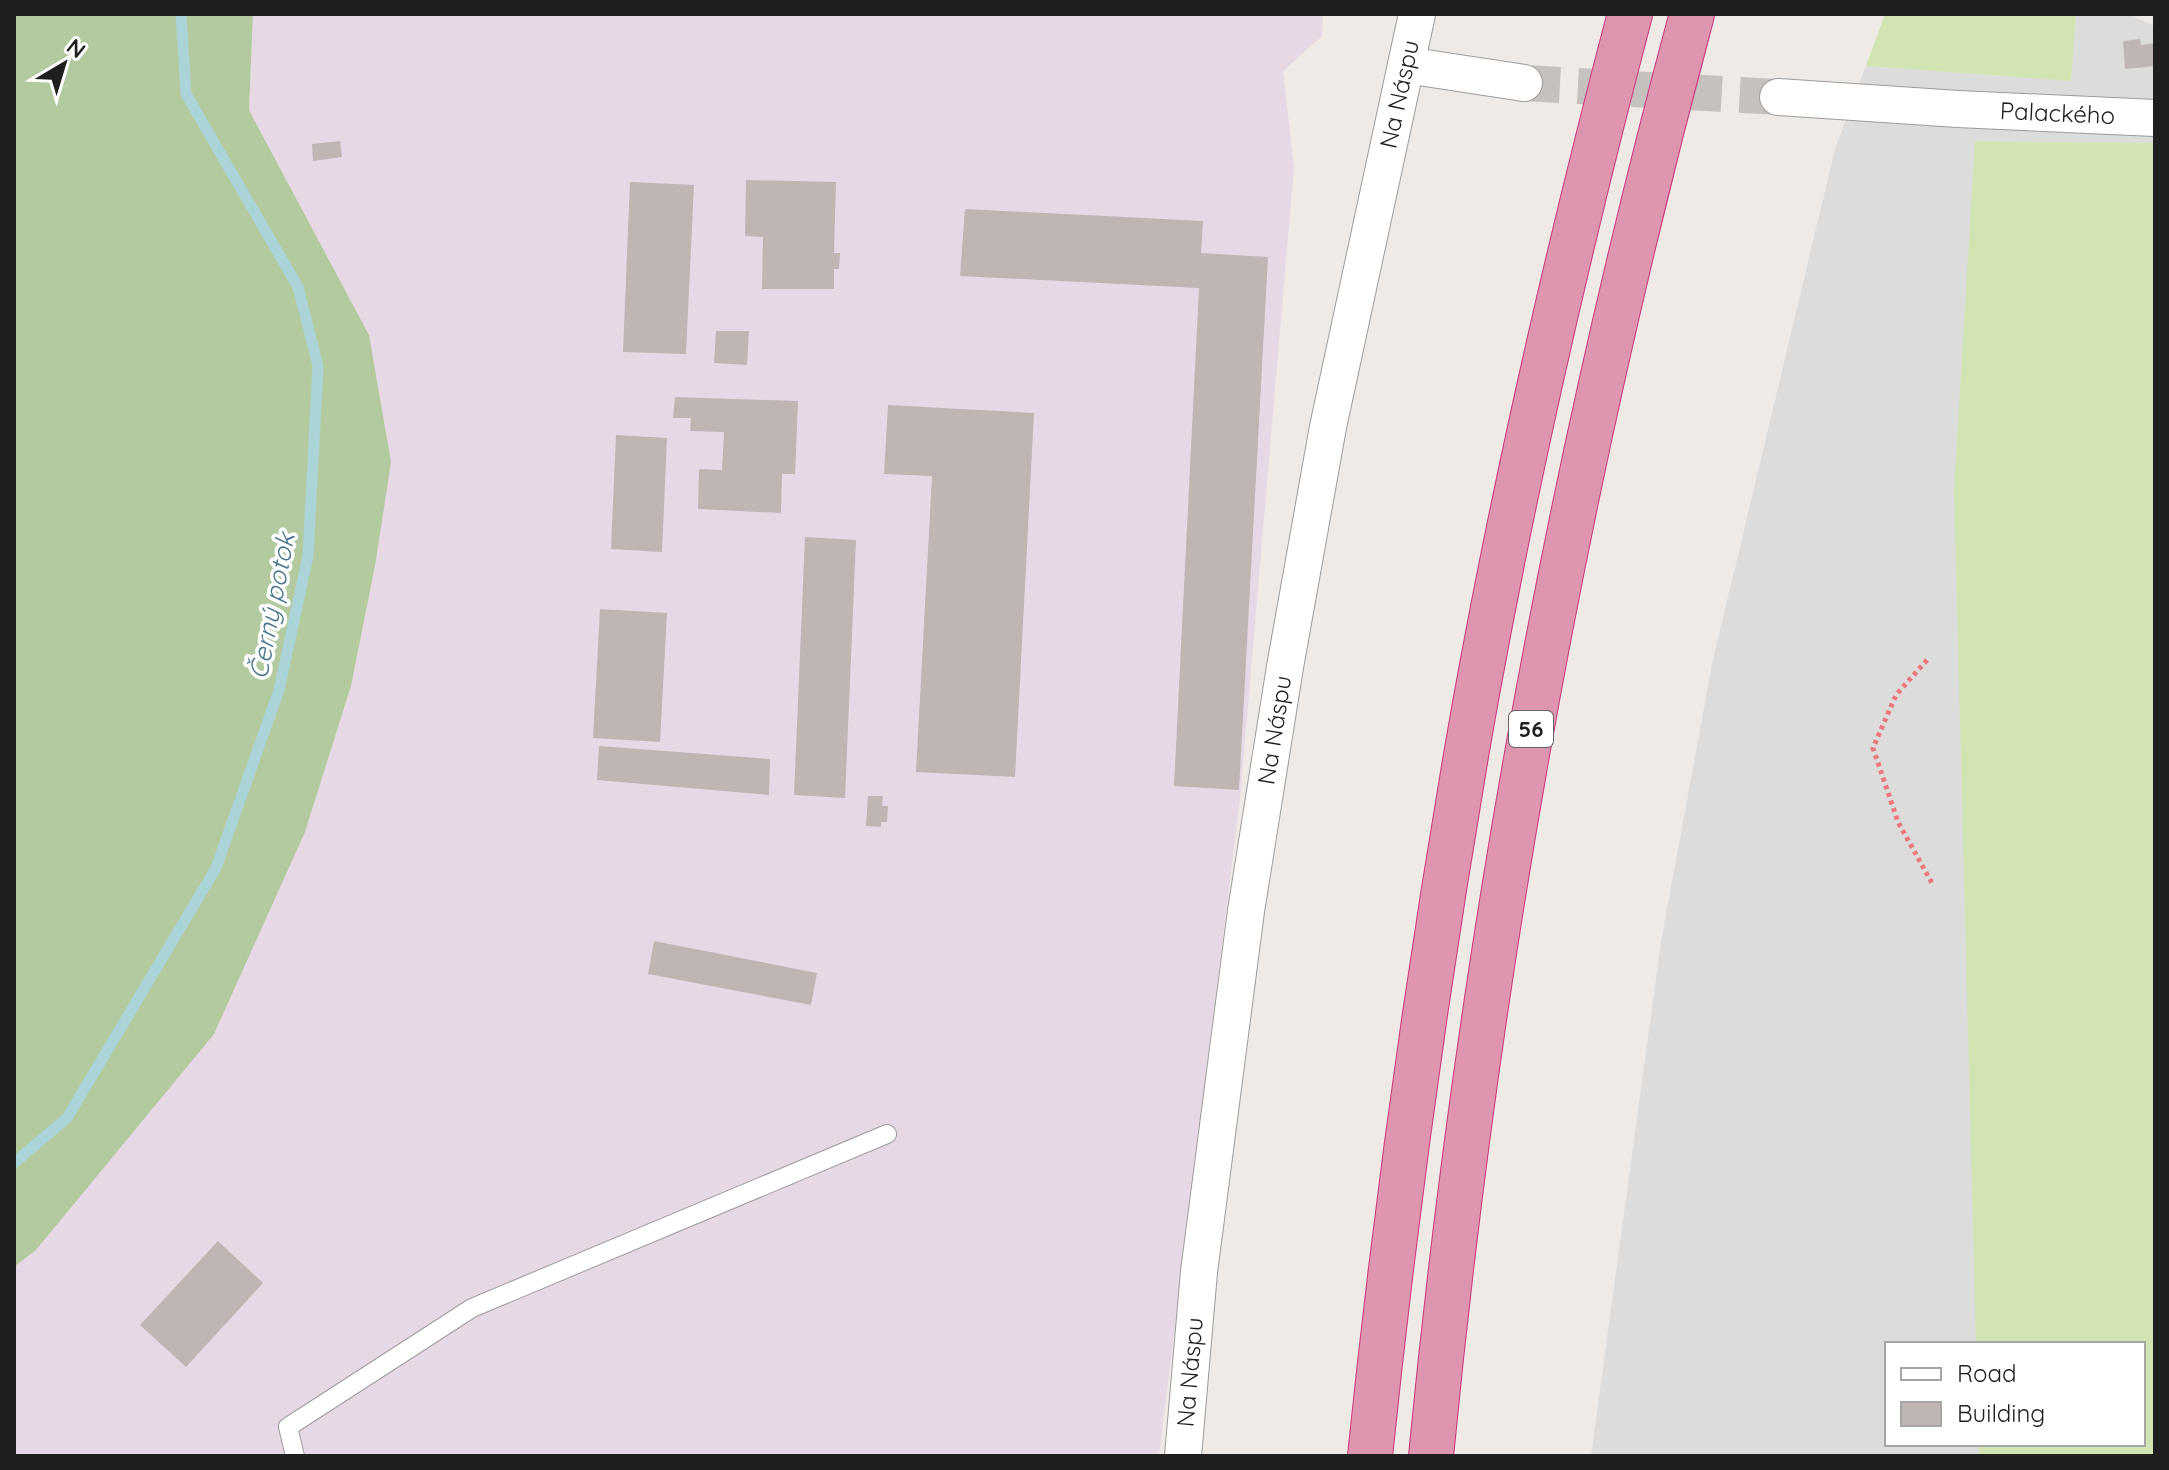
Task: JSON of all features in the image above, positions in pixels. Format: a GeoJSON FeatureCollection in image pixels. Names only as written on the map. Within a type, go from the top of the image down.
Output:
{"type":"FeatureCollection","features":[{"type":"Feature","properties":{"kind":"highway","name":"56"},"geometry":{"type":"LineString","coordinates":[[1370,1456],[1410,1119],[1475,703],[1555,319],[1630,14]]}},
{"type":"Feature","properties":{"kind":"highway","name":"56"},"geometry":{"type":"LineString","coordinates":[[1431,1456],[1469,1123],[1533,719],[1572,517],[1615,320],[1692,14]]}},
{"type":"Feature","properties":{"kind":"street","name":"Na Náspu"},"geometry":{"type":"LineString","coordinates":[[1183,1456],[1199,1272],[1253,865],[1285,667],[1328,427],[1417,14]]}},
{"type":"Feature","properties":{"kind":"street"},"geometry":{"type":"LineString","coordinates":[[1406,65],[1524,83]]}},
{"type":"Feature","properties":{"kind":"street","name":"Palackého"},"geometry":{"type":"LineString","coordinates":[[1778,97],[2155,118]]}},
{"type":"Feature","properties":{"kind":"lane"},"geometry":{"type":"LineString","coordinates":[[295,1456],[288,1427],[472,1308],[887,1134]]}},
{"type":"Feature","properties":{"kind":"path"},"geometry":{"type":"LineString","coordinates":[[1927,660],[1896,695],[1873,748],[1898,822],[1933,885]]}},
{"type":"Feature","properties":{"kind":"shaded area"},"geometry":{"type":"Polygon","coordinates":[[[253,14],[1323,14],[1322,36],[1283,71],[1294,167],[1240,799],[1159,1456],[14,1456],[14,1267],[36,1250],[305,832],[351,686],[375,566],[369,335],[249,110],[253,14]]]}},
{"type":"Feature","properties":{"kind":"shaded area"},"geometry":{"type":"Polygon","coordinates":[[[2076,14],[2127,14],[2155,26],[2155,1456],[1591,1456],[1661,942],[1712,664],[1835,149],[1866,66],[2071,81],[2076,14]]]}},
{"type":"Feature","properties":{"kind":"green space"},"geometry":{"type":"Polygon","coordinates":[[[14,14],[253,14],[249,110],[369,335],[391,462],[375,566],[351,686],[305,832],[214,1034],[36,1250],[14,1267],[14,14]]]}},
{"type":"Feature","properties":{"kind":"green space"},"geometry":{"type":"Polygon","coordinates":[[[1885,14],[2076,14],[2071,81],[1866,66],[1885,14]]]}},
{"type":"Feature","properties":{"kind":"green space"},"geometry":{"type":"Polygon","coordinates":[[[1975,141],[2155,143],[2155,1456],[1979,1456],[1978,1446],[2145,1446],[2145,1342],[1976,1342],[1954,490],[1975,141]]]}},
{"type":"Feature","properties":{"kind":"building"},"geometry":{"type":"Polygon","coordinates":[[[2140,39],[2141,45],[2155,43],[2155,66],[2125,69],[2123,41],[2140,39]]]}},
{"type":"Feature","properties":{"kind":"building"},"geometry":{"type":"Polygon","coordinates":[[[340,141],[342,157],[313,161],[312,144],[340,141]]]}},
{"type":"Feature","properties":{"kind":"building"},"geometry":{"type":"Polygon","coordinates":[[[746,180],[836,182],[834,253],[840,253],[839,269],[834,269],[834,289],[762,289],[763,237],[745,236],[746,180]]]}},
{"type":"Feature","properties":{"kind":"building"},"geometry":{"type":"Polygon","coordinates":[[[630,182],[694,185],[686,354],[623,352],[630,182]]]}},
{"type":"Feature","properties":{"kind":"building"},"geometry":{"type":"Polygon","coordinates":[[[965,209],[1203,221],[1201,253],[1268,257],[1239,790],[1174,786],[1199,288],[960,276],[965,209]]]}},
{"type":"Feature","properties":{"kind":"building"},"geometry":{"type":"Polygon","coordinates":[[[716,331],[749,331],[747,365],[714,363],[716,331]]]}},
{"type":"Feature","properties":{"kind":"building"},"geometry":{"type":"Polygon","coordinates":[[[675,397],[798,401],[795,474],[782,474],[781,513],[698,509],[699,469],[722,470],[724,432],[690,431],[691,418],[673,418],[675,397]]]}},
{"type":"Feature","properties":{"kind":"building"},"geometry":{"type":"Polygon","coordinates":[[[888,405],[1034,413],[1015,777],[916,772],[932,476],[884,474],[888,405]]]}},
{"type":"Feature","properties":{"kind":"building"},"geometry":{"type":"Polygon","coordinates":[[[616,435],[667,438],[662,552],[611,549],[616,435]]]}},
{"type":"Feature","properties":{"kind":"building"},"geometry":{"type":"Polygon","coordinates":[[[805,537],[856,540],[845,798],[794,795],[805,537]]]}},
{"type":"Feature","properties":{"kind":"building"},"geometry":{"type":"Polygon","coordinates":[[[600,609],[667,613],[660,742],[593,738],[600,609]]]}},
{"type":"Feature","properties":{"kind":"building"},"geometry":{"type":"Polygon","coordinates":[[[599,746],[770,759],[769,795],[597,780],[599,746]]]}},
{"type":"Feature","properties":{"kind":"building"},"geometry":{"type":"Polygon","coordinates":[[[868,796],[883,796],[882,806],[888,806],[887,822],[881,822],[881,827],[866,826],[868,796]]]}},
{"type":"Feature","properties":{"kind":"building"},"geometry":{"type":"Polygon","coordinates":[[[654,941],[817,973],[811,1005],[648,974],[654,941]]]}},
{"type":"Feature","properties":{"kind":"building"},"geometry":{"type":"Polygon","coordinates":[[[218,1241],[263,1283],[186,1367],[140,1325],[218,1241]]]}},
{"type":"Feature","properties":{"kind":"waterway","name":"Černý potok"},"geometry":{"type":"LineString","coordinates":[[14,1163],[67,1118],[216,868],[279,690],[308,556],[318,366],[298,287],[186,94],[181,14]]}},
{"type":"Feature","properties":{"kind":"tunnel"},"geometry":{"type":"LineString","coordinates":[[1524,83],[1778,97]]}}]}
